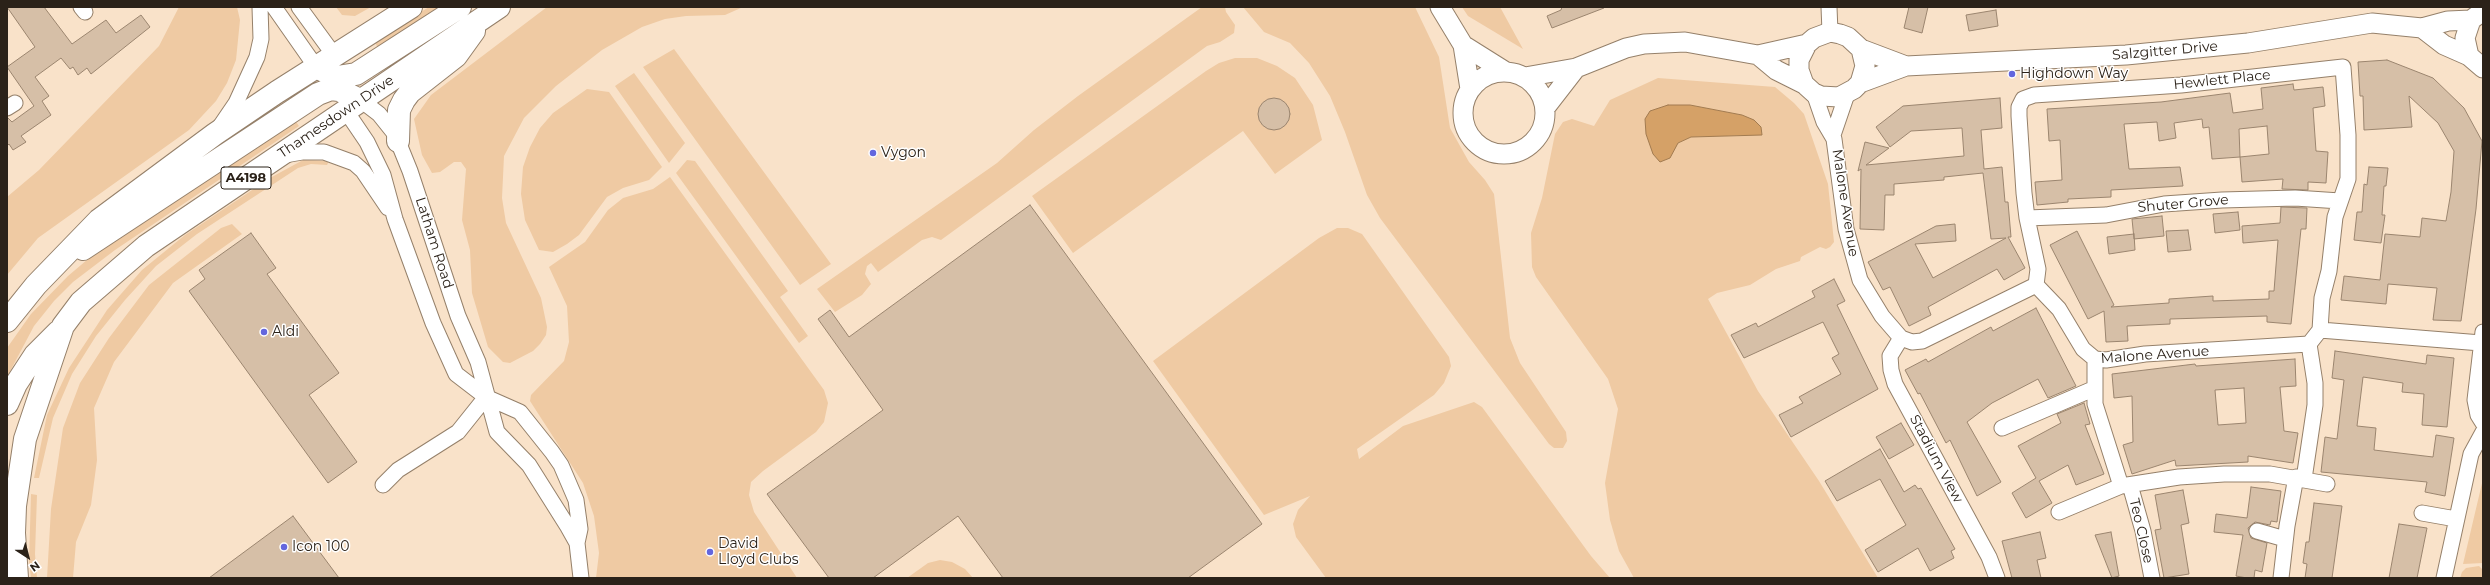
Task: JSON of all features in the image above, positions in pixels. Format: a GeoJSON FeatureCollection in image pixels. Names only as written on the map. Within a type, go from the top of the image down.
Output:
{"type":"FeatureCollection","features":[{"type":"Feature","properties":{"kind":"main road"},"geometry":{"type":"LineString","coordinates":[[7,321],[36,285],[63,259],[99,220],[215,134],[334,55],[411,7]]}},
{"type":"Feature","properties":{"kind":"main road"},"geometry":{"type":"LineString","coordinates":[[63,259],[129,220],[305,102],[356,74],[460,7]]}},
{"type":"Feature","properties":{"kind":"main road"},"geometry":{"type":"LineString","coordinates":[[398,141],[399,110],[404,100],[410,92],[456,56],[491,13]]}},
{"type":"Feature","properties":{"kind":"main road","name":"Thamesdown Drive"},"geometry":{"type":"LineString","coordinates":[[16,572],[15,506],[25,439],[63,326],[86,298],[135,254],[491,13]]}},
{"type":"Feature","properties":{"kind":"main road"},"geometry":{"type":"LineString","coordinates":[[334,55],[339,83]]}},
{"type":"Feature","properties":{"kind":"main road"},"geometry":{"type":"LineString","coordinates":[[316,67],[339,83],[354,106]]}},
{"type":"Feature","properties":{"kind":"main road"},"geometry":{"type":"LineString","coordinates":[[7,404],[16,384],[35,355],[63,326]]}},
{"type":"Feature","properties":{"kind":"main road"},"geometry":{"type":"LineString","coordinates":[[7,545],[16,572]]}},
{"type":"Feature","properties":{"kind":"street"},"geometry":{"type":"LineString","coordinates":[[215,134],[236,103],[254,66],[260,39],[260,7]]}},
{"type":"Feature","properties":{"kind":"street"},"geometry":{"type":"LineString","coordinates":[[274,7],[316,67]]}},
{"type":"Feature","properties":{"kind":"street"},"geometry":{"type":"LineString","coordinates":[[298,7],[334,55]]}},
{"type":"Feature","properties":{"kind":"street","name":"Salzgitter Drive"},"geometry":{"type":"LineString","coordinates":[[1440,7],[1463,44],[1470,88]]}},
{"type":"Feature","properties":{"kind":"street"},"geometry":{"type":"LineString","coordinates":[[1829,7],[1830,32]]}},
{"type":"Feature","properties":{"kind":"street","name":"Salzgitter Drive"},"geometry":{"type":"LineString","coordinates":[[1758,55],[1785,76],[1830,98],[1906,66],[2186,50],[2248,43],[2372,23],[2422,28],[2448,20],[2477,15]]}},
{"type":"Feature","properties":{"kind":"street","name":"Salzgitter Drive"},"geometry":{"type":"LineString","coordinates":[[2469,56],[2465,38],[2477,15]]}},
{"type":"Feature","properties":{"kind":"street"},"geometry":{"type":"LineString","coordinates":[[2422,28],[2444,45],[2469,56],[2483,68]]}},
{"type":"Feature","properties":{"kind":"street","name":"Salzgitter Drive"},"geometry":{"type":"LineString","coordinates":[[1463,44],[1506,72],[1526,77],[1576,68],[1614,52],[1663,43],[1685,42],[1758,55],[1807,44],[1814,38],[1830,32],[1848,37],[1861,50],[1906,66]]}},
{"type":"Feature","properties":{"kind":"street"},"geometry":{"type":"LineString","coordinates":[[1807,44],[1799,60],[1799,70],[1809,88]]}},
{"type":"Feature","properties":{"kind":"street"},"geometry":{"type":"LineString","coordinates":[[1854,88],[1865,66],[1861,50]]}},
{"type":"Feature","properties":{"kind":"street","name":"Hewlett Place"},"geometry":{"type":"LineString","coordinates":[[2036,285],[2038,269],[2027,218],[2019,116],[2019,107],[2024,99],[2034,95],[2181,85],[2343,67],[2349,168],[2348,179],[2335,217],[2329,271],[2322,298],[2320,330]]}},
{"type":"Feature","properties":{"kind":"street","name":"Salzgitter Drive"},"geometry":{"type":"LineString","coordinates":[[1545,108],[1576,68]]}},
{"type":"Feature","properties":{"kind":"street","name":"Salzgitter Drive"},"geometry":{"type":"LineString","coordinates":[[1506,72],[1486,76],[1470,88],[1465,99],[1463,122],[1474,142],[1483,150],[1496,154],[1509,155],[1522,151],[1533,143],[1540,133],[1545,121],[1545,108],[1542,96],[1526,77]]}},
{"type":"Feature","properties":{"kind":"street","name":"Malone Avenue"},"geometry":{"type":"LineString","coordinates":[[1809,88],[1824,122],[1833,135],[1850,250],[1860,280],[1882,316],[1901,338]]}},
{"type":"Feature","properties":{"kind":"street","name":"Malone Avenue"},"geometry":{"type":"LineString","coordinates":[[1833,135],[1854,88]]}},
{"type":"Feature","properties":{"kind":"street","name":"Latham Road"},"geometry":{"type":"LineString","coordinates":[[354,106],[379,114],[398,141],[458,316],[478,362],[486,397],[497,432],[529,465],[577,544]]}},
{"type":"Feature","properties":{"kind":"street","name":"Latham Road"},"geometry":{"type":"LineString","coordinates":[[354,106],[384,175],[395,219],[433,323],[456,374],[486,397],[520,412],[541,437],[561,465],[571,486],[579,514],[580,530],[577,544],[581,578]]}},
{"type":"Feature","properties":{"kind":"street","name":"Latham Road"},"geometry":{"type":"LineString","coordinates":[[277,157],[302,152],[324,152],[354,163],[369,180],[395,219]]}},
{"type":"Feature","properties":{"kind":"street","name":"Shuter Grove"},"geometry":{"type":"LineString","coordinates":[[2027,218],[2106,214],[2164,204],[2222,200],[2295,198],[2340,201]]}},
{"type":"Feature","properties":{"kind":"street"},"geometry":{"type":"LineString","coordinates":[[1901,338],[1912,342],[1922,341],[2036,285]]}},
{"type":"Feature","properties":{"kind":"street","name":"Malone Avenue"},"geometry":{"type":"LineString","coordinates":[[2036,285],[2059,309],[2083,349],[2095,359],[2106,360],[2144,354],[2309,344]]}},
{"type":"Feature","properties":{"kind":"street"},"geometry":{"type":"LineString","coordinates":[[2281,578],[2285,539],[2300,478],[2315,405],[2315,383],[2309,344],[2320,330],[2482,338],[2475,400],[2478,415],[2483,423]]}},
{"type":"Feature","properties":{"kind":"street","name":"Stadium View"},"geometry":{"type":"LineString","coordinates":[[1901,338],[1890,356],[1891,370],[1895,384],[1990,557],[1997,578]]}},
{"type":"Feature","properties":{"kind":"street","name":"Teo Close"},"geometry":{"type":"LineString","coordinates":[[2095,359],[2093,389],[2098,416],[2143,531],[2152,578]]}},
{"type":"Feature","properties":{"kind":"street"},"geometry":{"type":"LineString","coordinates":[[2002,428],[2093,389]]}},
{"type":"Feature","properties":{"kind":"street"},"geometry":{"type":"LineString","coordinates":[[383,485],[398,470],[458,432],[486,397]]}},
{"type":"Feature","properties":{"kind":"street"},"geometry":{"type":"LineString","coordinates":[[2444,578],[2471,454],[2483,432]]}},
{"type":"Feature","properties":{"kind":"street"},"geometry":{"type":"LineString","coordinates":[[2059,512],[2125,486],[2180,477],[2224,474],[2300,478],[2327,484]]}},
{"type":"Feature","properties":{"kind":"street"},"geometry":{"type":"LineString","coordinates":[[2422,513],[2456,519]]}},
{"type":"Feature","properties":{"kind":"street"},"geometry":{"type":"LineString","coordinates":[[2257,532],[2285,539]]}},
{"type":"Feature","properties":{"kind":"shaded area"},"geometry":{"type":"Polygon","coordinates":[[[179,7],[237,7],[240,20],[236,60],[227,83],[216,101],[189,130],[38,238],[7,275],[7,197],[39,170],[159,46],[179,7]]]}},
{"type":"Feature","properties":{"kind":"shaded area"},"geometry":{"type":"Polygon","coordinates":[[[336,7],[371,7],[355,16],[342,15],[336,7]]]}},
{"type":"Feature","properties":{"kind":"shaded area"},"geometry":{"type":"Polygon","coordinates":[[[429,7],[448,7],[380,51],[374,41],[429,7]]]}},
{"type":"Feature","properties":{"kind":"shaded area"},"geometry":{"type":"Polygon","coordinates":[[[547,7],[743,7],[725,15],[686,16],[665,19],[642,27],[602,50],[556,86],[524,118],[504,156],[502,198],[506,223],[541,298],[547,327],[546,335],[533,351],[510,363],[503,362],[488,347],[472,293],[470,250],[462,220],[466,169],[461,162],[454,162],[440,172],[432,173],[422,155],[414,119],[431,95],[547,7]]]}},
{"type":"Feature","properties":{"kind":"shaded area"},"geometry":{"type":"Polygon","coordinates":[[[1202,7],[1225,7],[1226,12],[1235,25],[1234,33],[1220,42],[1207,46],[941,240],[932,237],[922,240],[878,272],[871,263],[867,266],[865,274],[871,284],[862,295],[835,312],[817,289],[997,163],[1034,130],[1078,96],[1202,7]]]}},
{"type":"Feature","properties":{"kind":"shaded area"},"geometry":{"type":"Polygon","coordinates":[[[1243,7],[1415,7],[1439,57],[1450,128],[1469,162],[1485,180],[1494,194],[1510,338],[1520,363],[1566,432],[1567,441],[1563,448],[1554,448],[1549,444],[1380,218],[1367,195],[1345,132],[1330,96],[1309,63],[1290,43],[1264,32],[1243,7]]]}},
{"type":"Feature","properties":{"kind":"shaded area"},"geometry":{"type":"Polygon","coordinates":[[[1462,7],[1500,7],[1523,49],[1468,16],[1462,7]]]}},
{"type":"Feature","properties":{"kind":"shaded area"},"geometry":{"type":"Polygon","coordinates":[[[674,49],[831,264],[800,285],[643,67],[674,49]]]}},
{"type":"Feature","properties":{"kind":"shaded area"},"geometry":{"type":"Polygon","coordinates":[[[1235,58],[1257,58],[1277,66],[1295,78],[1313,105],[1322,140],[1275,174],[1243,131],[1073,253],[1032,196],[1206,71],[1219,63],[1235,58]]]}},
{"type":"Feature","properties":{"kind":"shaded area"},"geometry":{"type":"Polygon","coordinates":[[[634,73],[685,143],[669,163],[615,86],[634,73]]]}},
{"type":"Feature","properties":{"kind":"shaded area"},"geometry":{"type":"Polygon","coordinates":[[[1658,78],[1775,87],[1794,103],[1804,114],[1828,184],[1834,242],[1830,247],[1826,249],[1820,247],[1801,257],[1800,261],[1776,269],[1750,285],[1717,293],[1708,299],[1758,391],[1819,481],[1878,578],[1634,578],[1619,551],[1610,520],[1605,483],[1618,409],[1608,379],[1536,277],[1532,267],[1531,233],[1542,198],[1555,134],[1563,122],[1572,119],[1594,126],[1610,100],[1658,78]],[[1668,105],[1678,143],[1691,137],[1762,135],[1761,127],[1742,115],[1690,105],[1668,105]]]}},
{"type":"Feature","properties":{"kind":"shaded area"},"geometry":{"type":"Polygon","coordinates":[[[587,89],[609,92],[662,167],[649,180],[623,188],[607,197],[579,235],[567,244],[553,252],[539,250],[525,220],[521,194],[523,167],[530,147],[540,128],[553,113],[587,89]]]}},
{"type":"Feature","properties":{"kind":"shaded area"},"geometry":{"type":"Polygon","coordinates":[[[1668,105],[1690,105],[1742,115],[1754,120],[1761,127],[1762,135],[1691,137],[1678,143],[1670,158],[1660,162],[1653,154],[1646,134],[1645,119],[1650,111],[1668,105]]]}},
{"type":"Feature","properties":{"kind":"shaded area"},"geometry":{"type":"Polygon","coordinates":[[[294,119],[299,126],[115,250],[73,282],[54,301],[34,326],[7,377],[7,348],[31,314],[68,276],[94,254],[294,119]]]}},
{"type":"Feature","properties":{"kind":"shaded area"},"geometry":{"type":"Polygon","coordinates":[[[303,160],[329,161],[327,165],[311,164],[298,168],[197,234],[156,266],[125,300],[96,336],[72,374],[53,418],[39,478],[34,478],[47,415],[69,368],[107,310],[142,270],[185,235],[270,178],[303,160]]]}},
{"type":"Feature","properties":{"kind":"shaded area"},"geometry":{"type":"Polygon","coordinates":[[[687,160],[695,161],[788,291],[780,297],[808,336],[799,343],[676,173],[687,160]]]}},
{"type":"Feature","properties":{"kind":"shaded area"},"geometry":{"type":"Polygon","coordinates":[[[670,177],[824,390],[828,403],[824,422],[816,432],[763,471],[751,482],[749,495],[754,512],[797,578],[596,578],[599,553],[594,516],[583,483],[530,401],[531,395],[564,361],[569,342],[567,306],[549,267],[585,242],[608,210],[623,198],[653,189],[670,177]]]}},
{"type":"Feature","properties":{"kind":"shaded area"},"geometry":{"type":"Polygon","coordinates":[[[232,224],[242,234],[173,283],[114,362],[94,408],[97,460],[91,505],[76,542],[73,578],[47,578],[51,509],[63,428],[80,383],[109,338],[149,285],[221,228],[232,224]]]}},
{"type":"Feature","properties":{"kind":"shaded area"},"geometry":{"type":"Polygon","coordinates":[[[1337,228],[1348,228],[1362,234],[1449,357],[1451,366],[1444,383],[1434,395],[1357,449],[1359,459],[1403,426],[1474,402],[1482,407],[1591,556],[1610,578],[1326,578],[1296,537],[1293,524],[1298,510],[1310,496],[1264,515],[1153,361],[1319,238],[1337,228]]]}},
{"type":"Feature","properties":{"kind":"shaded area"},"geometry":{"type":"Polygon","coordinates":[[[2483,479],[2483,563],[2463,564],[2483,479]]]}},
{"type":"Feature","properties":{"kind":"shaded area"},"geometry":{"type":"Polygon","coordinates":[[[31,494],[37,495],[35,554],[37,578],[31,578],[29,562],[31,494]]]}},
{"type":"Feature","properties":{"kind":"shaded area"},"geometry":{"type":"Polygon","coordinates":[[[940,560],[952,562],[965,569],[973,578],[907,578],[928,563],[940,560]]]}},
{"type":"Feature","properties":{"kind":"shaded area"},"geometry":{"type":"Polygon","coordinates":[[[2479,566],[2483,570],[2482,578],[2460,578],[2462,572],[2466,568],[2479,566]]]}},
{"type":"Feature","properties":{"kind":"building"},"geometry":{"type":"Polygon","coordinates":[[[7,7],[44,7],[72,44],[106,20],[116,33],[141,15],[150,27],[91,74],[87,68],[78,75],[73,67],[70,69],[61,58],[35,77],[49,96],[42,101],[51,115],[21,136],[26,142],[13,150],[9,144],[7,146],[7,117],[12,122],[34,106],[7,67],[35,47],[7,7]]]}},
{"type":"Feature","properties":{"kind":"building"},"geometry":{"type":"Polygon","coordinates":[[[1562,7],[1604,8],[1552,28],[1547,16],[1561,10],[1562,7]]]}},
{"type":"Feature","properties":{"kind":"building"},"geometry":{"type":"Polygon","coordinates":[[[1909,7],[1928,7],[1922,33],[1904,28],[1909,7]]]}},
{"type":"Feature","properties":{"kind":"building"},"geometry":{"type":"Polygon","coordinates":[[[1996,10],[1998,26],[1969,31],[1966,15],[1996,10]]]}},
{"type":"Feature","properties":{"kind":"building"},"geometry":{"type":"Polygon","coordinates":[[[2387,60],[2433,78],[2464,108],[2482,141],[2476,209],[2461,321],[2433,320],[2437,288],[2388,284],[2386,304],[2341,300],[2344,276],[2380,280],[2385,234],[2420,237],[2422,218],[2446,221],[2451,192],[2454,151],[2438,123],[2409,96],[2412,127],[2364,130],[2363,96],[2360,96],[2358,62],[2387,60]]]}},
{"type":"Feature","properties":{"kind":"building"},"geometry":{"type":"Polygon","coordinates":[[[2293,84],[2294,90],[2323,87],[2325,106],[2313,108],[2316,151],[2328,152],[2326,183],[2308,182],[2308,190],[2282,189],[2283,179],[2242,182],[2240,157],[2212,159],[2209,127],[2203,128],[2202,119],[2174,123],[2176,138],[2159,141],[2157,122],[2124,124],[2129,169],[2180,167],[2183,186],[2111,190],[2111,197],[2068,199],[2068,202],[2037,205],[2035,182],[2062,180],[2060,140],[2049,141],[2047,109],[2161,102],[2230,93],[2233,113],[2263,109],[2261,88],[2293,84]],[[2267,126],[2239,129],[2240,157],[2269,154],[2267,126]]]}},
{"type":"Feature","properties":{"kind":"building"},"geometry":{"type":"Polygon","coordinates":[[[1271,98],[1277,98],[1287,105],[1290,114],[1289,120],[1283,127],[1277,130],[1271,130],[1261,123],[1258,117],[1258,111],[1265,101],[1271,98]]]}},
{"type":"Feature","properties":{"kind":"building"},"geometry":{"type":"Polygon","coordinates":[[[2000,98],[2002,128],[1981,130],[1984,169],[2002,167],[2005,202],[2008,202],[2011,237],[2008,237],[2025,268],[2004,280],[1997,269],[1928,307],[1931,315],[1909,326],[1890,287],[1883,290],[1868,262],[1936,226],[1955,224],[1956,241],[1915,244],[1933,278],[2006,238],[1991,239],[1983,173],[1944,177],[1944,180],[1894,184],[1894,195],[1885,195],[1884,230],[1860,229],[1861,169],[1858,171],[1865,142],[1889,148],[1866,165],[1964,156],[1962,128],[1911,131],[1890,147],[1876,127],[1903,106],[2000,98]]]}},
{"type":"Feature","properties":{"kind":"building"},"geometry":{"type":"Polygon","coordinates":[[[2369,167],[2388,168],[2386,186],[2384,186],[2382,215],[2385,215],[2381,243],[2354,240],[2357,212],[2362,212],[2364,184],[2367,185],[2369,167]]]}},
{"type":"Feature","properties":{"kind":"building"},"geometry":{"type":"Polygon","coordinates":[[[1030,205],[1262,524],[1188,578],[1003,578],[958,516],[873,578],[829,578],[767,494],[883,410],[818,319],[830,310],[849,337],[1030,205]]]}},
{"type":"Feature","properties":{"kind":"building"},"geometry":{"type":"Polygon","coordinates":[[[2281,207],[2307,208],[2306,229],[2301,229],[2291,324],[2267,322],[2267,316],[2170,319],[2170,324],[2127,326],[2128,341],[2106,342],[2104,311],[2088,319],[2050,245],[2077,231],[2114,305],[2111,307],[2169,303],[2169,299],[2213,296],[2213,301],[2269,299],[2269,291],[2274,291],[2278,240],[2243,243],[2242,226],[2280,223],[2281,207]]]}},
{"type":"Feature","properties":{"kind":"building"},"geometry":{"type":"Polygon","coordinates":[[[2238,212],[2240,230],[2215,233],[2213,214],[2238,212]]]}},
{"type":"Feature","properties":{"kind":"building"},"geometry":{"type":"Polygon","coordinates":[[[2162,216],[2164,236],[2134,239],[2132,219],[2162,216]]]}},
{"type":"Feature","properties":{"kind":"building"},"geometry":{"type":"Polygon","coordinates":[[[2188,230],[2191,250],[2168,252],[2166,231],[2188,230]]]}},
{"type":"Feature","properties":{"kind":"building","name":"Aldi"},"geometry":{"type":"Polygon","coordinates":[[[251,233],[276,268],[267,274],[339,373],[309,395],[357,462],[328,483],[189,291],[205,279],[199,270],[251,233]]]}},
{"type":"Feature","properties":{"kind":"building"},"geometry":{"type":"Polygon","coordinates":[[[2134,234],[2135,250],[2109,254],[2107,237],[2134,234]]]}},
{"type":"Feature","properties":{"kind":"building"},"geometry":{"type":"Polygon","coordinates":[[[1834,279],[1845,301],[1837,305],[1878,389],[1791,437],[1779,415],[1803,403],[1799,397],[1841,374],[1832,358],[1839,354],[1823,322],[1744,358],[1731,335],[1756,323],[1758,327],[1815,297],[1812,291],[1834,279]]]}},
{"type":"Feature","properties":{"kind":"building"},"geometry":{"type":"Polygon","coordinates":[[[2036,308],[2076,386],[2048,398],[2038,379],[1992,403],[1967,422],[2001,482],[1977,496],[1950,440],[1946,443],[1920,393],[1918,394],[1905,370],[1926,359],[1928,362],[1991,327],[1993,331],[2036,308]]]}},
{"type":"Feature","properties":{"kind":"building"},"geometry":{"type":"Polygon","coordinates":[[[2335,351],[2426,364],[2427,355],[2454,358],[2447,427],[2422,425],[2424,394],[2402,392],[2403,383],[2363,377],[2357,426],[2376,428],[2374,450],[2433,457],[2436,435],[2454,438],[2445,496],[2425,492],[2427,482],[2321,472],[2325,437],[2337,439],[2344,380],[2332,378],[2335,351]]]}},
{"type":"Feature","properties":{"kind":"building"},"geometry":{"type":"Polygon","coordinates":[[[2295,359],[2296,386],[2280,387],[2284,431],[2298,433],[2293,463],[2248,456],[2248,462],[2176,466],[2175,460],[2132,474],[2123,445],[2133,442],[2132,396],[2114,398],[2112,374],[2195,364],[2196,366],[2295,359]],[[2244,388],[2215,390],[2218,425],[2246,423],[2244,388]]]}},
{"type":"Feature","properties":{"kind":"building"},"geometry":{"type":"Polygon","coordinates":[[[2084,403],[2090,424],[2085,425],[2104,474],[2076,485],[2068,465],[2039,481],[2052,503],[2026,518],[2012,493],[2036,478],[2018,446],[2061,423],[2057,414],[2084,403]]]}},
{"type":"Feature","properties":{"kind":"building"},"geometry":{"type":"Polygon","coordinates":[[[1901,423],[1914,445],[1889,459],[1876,437],[1901,423]]]}},
{"type":"Feature","properties":{"kind":"building"},"geometry":{"type":"Polygon","coordinates":[[[1880,449],[1904,492],[1915,485],[1918,489],[1921,488],[1955,549],[1951,551],[1954,558],[1930,571],[1918,548],[1878,572],[1865,550],[1906,525],[1880,479],[1837,501],[1825,481],[1880,449]]]}},
{"type":"Feature","properties":{"kind":"building"},"geometry":{"type":"Polygon","coordinates":[[[2251,487],[2281,491],[2277,522],[2271,521],[2270,525],[2255,522],[2248,528],[2251,538],[2267,543],[2262,572],[2255,570],[2254,578],[2247,578],[2236,576],[2243,535],[2214,532],[2216,514],[2247,518],[2251,487]]]}},
{"type":"Feature","properties":{"kind":"building"},"geometry":{"type":"Polygon","coordinates":[[[2183,490],[2189,523],[2181,525],[2189,574],[2164,578],[2155,530],[2161,529],[2155,495],[2183,490]]]}},
{"type":"Feature","properties":{"kind":"building"},"geometry":{"type":"Polygon","coordinates":[[[2314,503],[2342,506],[2332,578],[2305,578],[2307,564],[2303,563],[2306,542],[2309,542],[2314,503]]]}},
{"type":"Feature","properties":{"kind":"building","name":"Icon 100"},"geometry":{"type":"Polygon","coordinates":[[[293,516],[339,578],[209,578],[293,516]]]}},
{"type":"Feature","properties":{"kind":"building"},"geometry":{"type":"Polygon","coordinates":[[[2399,524],[2427,528],[2417,578],[2389,578],[2399,524]]]}},
{"type":"Feature","properties":{"kind":"building"},"geometry":{"type":"Polygon","coordinates":[[[2040,532],[2046,558],[2037,560],[2041,578],[2012,578],[2002,541],[2040,532]]]}},
{"type":"Feature","properties":{"kind":"building"},"geometry":{"type":"Polygon","coordinates":[[[2111,532],[2119,576],[2112,578],[2095,535],[2111,532]]]}},
{"type":"Feature","properties":{"kind":"place","name":"Highdown Way"},"geometry":{"type":"Point","coordinates":[2012,74]}},
{"type":"Feature","properties":{"kind":"place","name":"Vygon"},"geometry":{"type":"Point","coordinates":[873,153]}},
{"type":"Feature","properties":{"kind":"place","name":"Aldi"},"geometry":{"type":"Point","coordinates":[264,332]}},
{"type":"Feature","properties":{"kind":"place","name":"Icon 100"},"geometry":{"type":"Point","coordinates":[284,547]}},
{"type":"Feature","properties":{"kind":"place","name":"David Lloyd Clubs"},"geometry":{"type":"Point","coordinates":[710,552]}}]}
